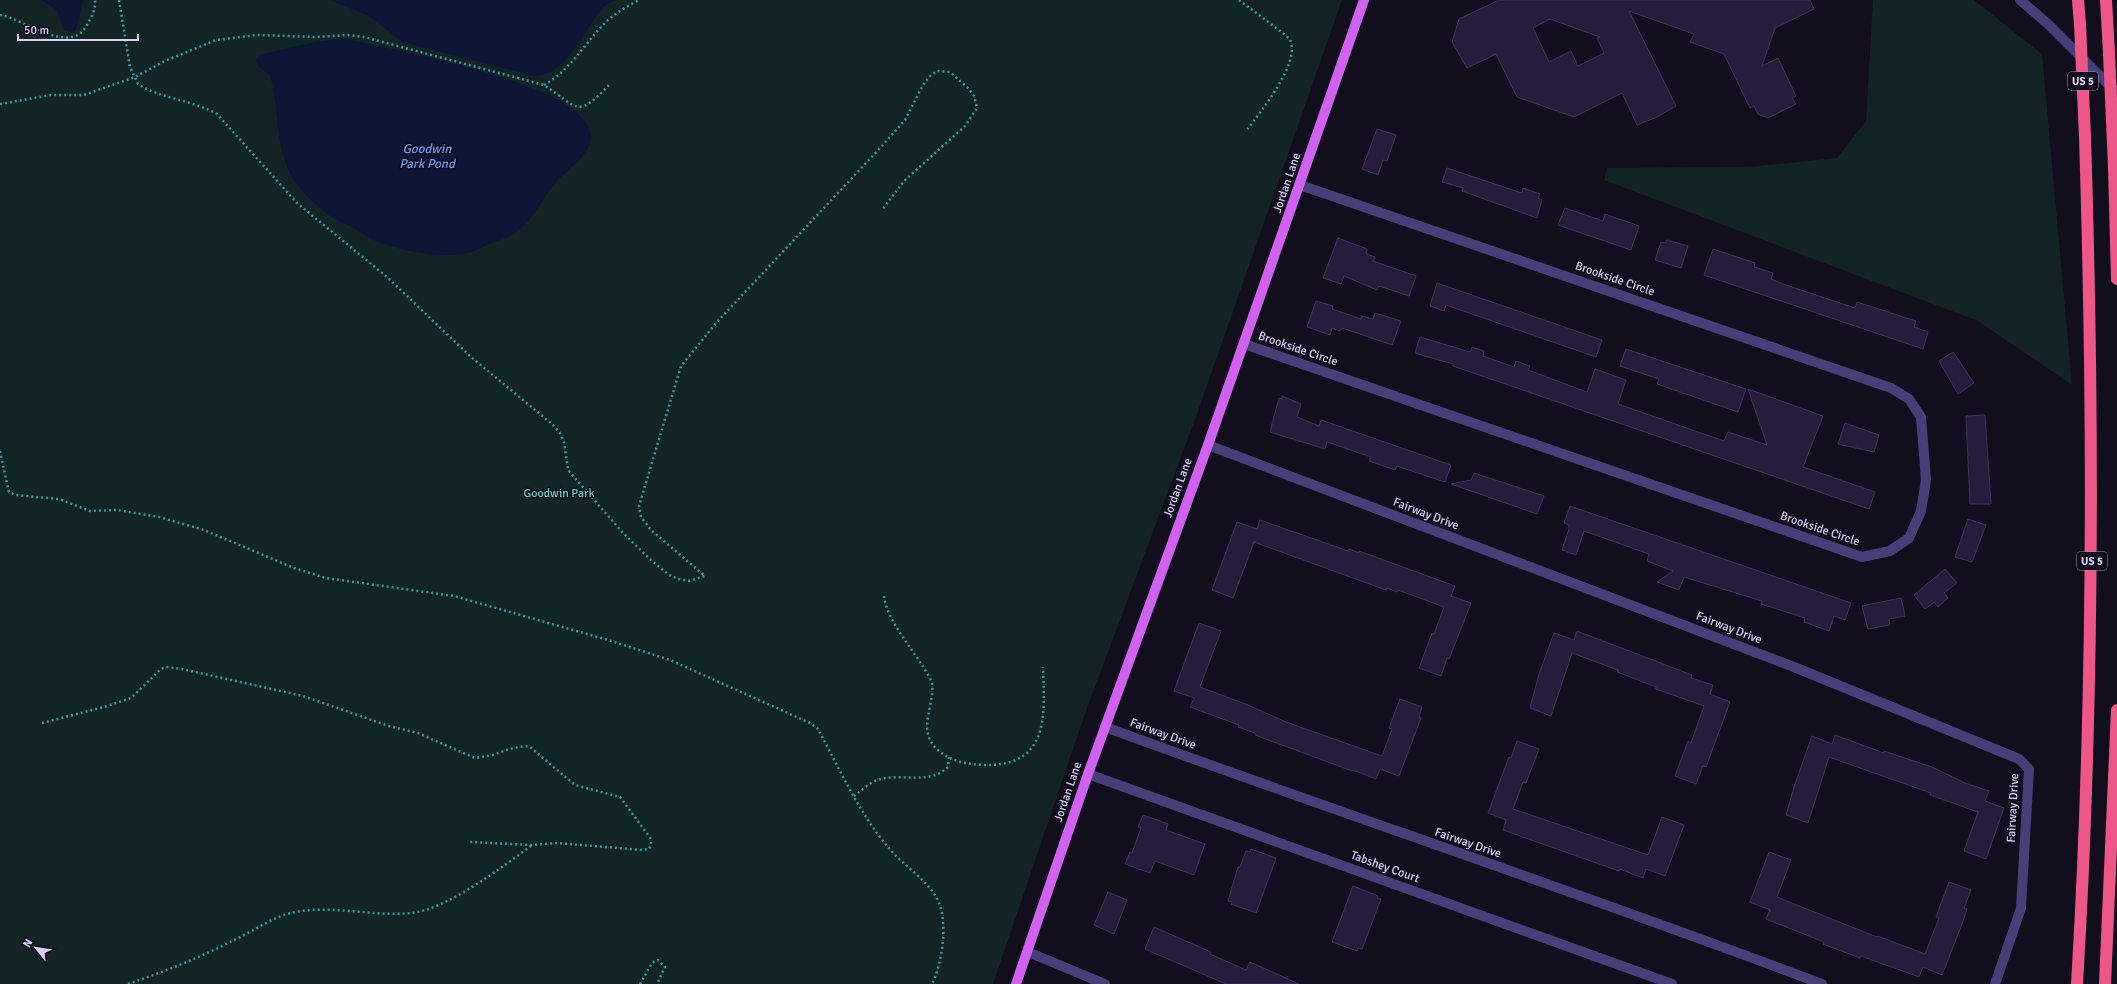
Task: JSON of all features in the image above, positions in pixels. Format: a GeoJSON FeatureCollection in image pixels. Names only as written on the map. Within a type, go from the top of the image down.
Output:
{"type":"FeatureCollection","features":[{"type":"Feature","properties":{"kind":"highway","name":"US 5"},"geometry":{"type":"LineString","coordinates":[[2077,984],[2090,722],[2092,542],[2091,338],[2085,137],[2078,0]]}},
{"type":"Feature","properties":{"kind":"highway","name":"US 5"},"geometry":{"type":"LineString","coordinates":[[2106,0],[2114,166],[2117,278]]}},
{"type":"Feature","properties":{"kind":"highway"},"geometry":{"type":"LineString","coordinates":[[2105,984],[2117,710]]}},
{"type":"Feature","properties":{"kind":"main road","name":"Jordan Lane"},"geometry":{"type":"LineString","coordinates":[[1016,984],[1104,727],[1208,445],[1364,0]]}},
{"type":"Feature","properties":{"kind":"street"},"geometry":{"type":"LineString","coordinates":[[2020,0],[2048,24],[2117,93]]}},
{"type":"Feature","properties":{"kind":"street","name":"Brookside Circle"},"geometry":{"type":"LineString","coordinates":[[1244,344],[1862,557],[1890,552],[1909,538],[1921,511],[1926,480],[1921,417],[1909,399],[1891,388],[1300,184]]}},
{"type":"Feature","properties":{"kind":"street","name":"Fairway Drive"},"geometry":{"type":"LineString","coordinates":[[1208,445],[1794,667],[2019,759],[2029,769],[2021,908],[1994,984]]}},
{"type":"Feature","properties":{"kind":"street","name":"Fairway Drive"},"geometry":{"type":"LineString","coordinates":[[1104,727],[1431,844],[1685,932],[1822,984]]}},
{"type":"Feature","properties":{"kind":"street","name":"Tabshey Court"},"geometry":{"type":"LineString","coordinates":[[1088,774],[1672,984]]}},
{"type":"Feature","properties":{"kind":"street"},"geometry":{"type":"LineString","coordinates":[[1028,952],[1105,984]]}},
{"type":"Feature","properties":{"kind":"path"},"geometry":{"type":"LineString","coordinates":[[0,15],[50,35],[72,38],[84,32],[94,10],[95,0]]}},
{"type":"Feature","properties":{"kind":"path"},"geometry":{"type":"LineString","coordinates":[[119,0],[130,67],[138,84],[142,87],[209,110],[220,117],[254,158],[297,203],[387,277],[471,357],[552,424],[560,433],[564,442],[568,470],[623,533],[651,560],[669,575],[689,581],[705,576],[651,530],[641,517],[639,506],[664,427],[678,370],[717,322],[882,147],[905,120],[930,76],[937,71],[950,72],[969,89],[974,96],[977,108],[965,126],[904,182],[882,210]]}},
{"type":"Feature","properties":{"kind":"path"},"geometry":{"type":"LineString","coordinates":[[544,85],[556,78],[607,21],[617,12],[639,0]]}},
{"type":"Feature","properties":{"kind":"path"},"geometry":{"type":"LineString","coordinates":[[1239,0],[1284,34],[1290,40],[1292,50],[1287,70],[1280,83],[1247,130]]}},
{"type":"Feature","properties":{"kind":"path"},"geometry":{"type":"LineString","coordinates":[[0,104],[51,95],[84,94],[135,77],[165,61],[216,40],[257,35],[316,37],[348,35],[382,41],[544,85],[567,103],[583,107],[592,103],[609,85]]}},
{"type":"Feature","properties":{"kind":"path"},"geometry":{"type":"LineString","coordinates":[[0,451],[9,492],[15,495],[59,499],[90,511],[117,510],[159,517],[204,530],[280,562],[326,578],[454,596],[608,640],[670,660],[810,723],[818,729],[854,796],[888,847],[930,889],[939,903],[942,923],[941,953],[932,984]]}},
{"type":"Feature","properties":{"kind":"path"},"geometry":{"type":"LineString","coordinates":[[884,596],[887,610],[932,684],[928,718],[930,739],[936,748],[949,757],[967,764],[989,765],[1016,761],[1032,750],[1037,741],[1043,720],[1043,667]]}},
{"type":"Feature","properties":{"kind":"path"},"geometry":{"type":"LineString","coordinates":[[42,722],[104,708],[131,698],[161,669],[166,667],[182,669],[302,696],[389,726],[418,733],[475,758],[493,755],[509,749],[525,746],[530,747],[575,785],[620,797],[651,839],[652,845],[649,849],[642,850],[557,843],[532,845],[470,842]]}},
{"type":"Feature","properties":{"kind":"path"},"geometry":{"type":"LineString","coordinates":[[854,796],[876,781],[898,777],[932,777],[948,767],[949,757]]}},
{"type":"Feature","properties":{"kind":"path"},"geometry":{"type":"LineString","coordinates":[[128,984],[231,942],[287,914],[311,910],[390,913],[423,911],[444,902],[488,876],[532,845]]}},
{"type":"Feature","properties":{"kind":"path"},"geometry":{"type":"LineString","coordinates":[[640,984],[652,963],[658,960],[665,967],[657,984]]}},
{"type":"Feature","properties":{"kind":"green space","name":"Goodwin Park"},"geometry":{"type":"Polygon","coordinates":[[[0,0],[1342,0],[1197,414],[1086,711],[993,984],[0,984],[0,0]]]}},
{"type":"Feature","properties":{"kind":"green space"},"geometry":{"type":"Polygon","coordinates":[[[1873,0],[1974,0],[2042,54],[2072,385],[1978,321],[1604,180],[1607,168],[1748,167],[1837,158],[1866,121],[1873,0]]]}},
{"type":"Feature","properties":{"kind":"water"},"geometry":{"type":"Polygon","coordinates":[[[41,0],[83,0],[76,30],[73,33],[64,30],[57,10],[41,0]]]}},
{"type":"Feature","properties":{"kind":"water"},"geometry":{"type":"Polygon","coordinates":[[[329,0],[618,0],[610,2],[606,5],[598,14],[575,48],[557,68],[546,74],[534,76],[403,42],[367,15],[329,0]]]}},
{"type":"Feature","properties":{"kind":"water","name":"Goodwin Park Pond"},"geometry":{"type":"Polygon","coordinates":[[[343,39],[398,50],[470,68],[528,86],[553,97],[573,109],[586,123],[590,132],[590,141],[587,149],[583,156],[556,182],[527,223],[509,237],[477,250],[451,255],[418,253],[396,248],[376,241],[323,211],[299,187],[291,175],[282,152],[270,75],[258,66],[256,60],[259,55],[312,43],[343,39]]]}},
{"type":"Feature","properties":{"kind":"building"},"geometry":{"type":"Polygon","coordinates":[[[1499,0],[1810,0],[1814,9],[1775,28],[1762,66],[1778,58],[1796,96],[1792,98],[1796,104],[1768,118],[1758,114],[1754,106],[1750,108],[1724,54],[1690,42],[1694,34],[1629,11],[1676,106],[1657,117],[1637,125],[1622,93],[1574,117],[1517,97],[1496,54],[1467,68],[1452,42],[1459,19],[1499,0]],[[1550,19],[1533,28],[1549,62],[1571,51],[1578,66],[1604,53],[1597,38],[1600,37],[1550,19]]]}},
{"type":"Feature","properties":{"kind":"building"},"geometry":{"type":"Polygon","coordinates":[[[1377,129],[1396,135],[1387,161],[1383,160],[1378,175],[1362,169],[1377,129]]]}},
{"type":"Feature","properties":{"kind":"building"},"geometry":{"type":"Polygon","coordinates":[[[1447,168],[1522,193],[1523,188],[1540,194],[1538,198],[1542,200],[1537,218],[1462,191],[1463,188],[1442,182],[1447,168]]]}},
{"type":"Feature","properties":{"kind":"building"},"geometry":{"type":"Polygon","coordinates":[[[1565,208],[1603,221],[1605,214],[1639,226],[1631,250],[1558,225],[1565,208]]]}},
{"type":"Feature","properties":{"kind":"building"},"geometry":{"type":"Polygon","coordinates":[[[1338,238],[1367,249],[1366,254],[1375,257],[1373,261],[1416,276],[1409,296],[1379,286],[1377,290],[1344,276],[1341,284],[1323,278],[1338,238]]]}},
{"type":"Feature","properties":{"kind":"building"},"geometry":{"type":"Polygon","coordinates":[[[1667,240],[1688,246],[1681,268],[1655,260],[1661,242],[1665,243],[1667,240]]]}},
{"type":"Feature","properties":{"kind":"building"},"geometry":{"type":"Polygon","coordinates":[[[1713,249],[1755,263],[1754,267],[1773,273],[1771,279],[1783,284],[1855,308],[1857,302],[1916,321],[1914,327],[1928,332],[1923,349],[1704,275],[1713,249]]]}},
{"type":"Feature","properties":{"kind":"building"},"geometry":{"type":"Polygon","coordinates":[[[1437,283],[1602,340],[1596,357],[1446,305],[1444,311],[1430,306],[1437,283]]]}},
{"type":"Feature","properties":{"kind":"building"},"geometry":{"type":"Polygon","coordinates":[[[1316,301],[1333,306],[1332,309],[1361,319],[1362,316],[1373,319],[1375,313],[1401,321],[1392,345],[1342,328],[1340,331],[1332,328],[1330,335],[1307,327],[1316,301]]]}},
{"type":"Feature","properties":{"kind":"building"},"geometry":{"type":"Polygon","coordinates":[[[1420,337],[1470,352],[1472,347],[1484,351],[1483,356],[1514,367],[1516,361],[1530,366],[1528,370],[1587,392],[1595,369],[1626,380],[1618,404],[1724,441],[1728,432],[1767,445],[1748,389],[1823,416],[1803,467],[1875,492],[1869,509],[1453,366],[1453,364],[1415,353],[1420,337]]]}},
{"type":"Feature","properties":{"kind":"building"},"geometry":{"type":"Polygon","coordinates":[[[1626,349],[1746,389],[1738,412],[1657,384],[1659,379],[1620,366],[1626,349]]]}},
{"type":"Feature","properties":{"kind":"building"},"geometry":{"type":"Polygon","coordinates":[[[1953,352],[1974,383],[1958,394],[1939,361],[1953,352]]]}},
{"type":"Feature","properties":{"kind":"building"},"geometry":{"type":"Polygon","coordinates":[[[1282,396],[1301,404],[1297,417],[1319,426],[1321,420],[1451,465],[1445,482],[1397,466],[1395,470],[1369,461],[1371,457],[1327,442],[1325,449],[1270,432],[1279,398],[1282,399],[1282,396]]]}},
{"type":"Feature","properties":{"kind":"building"},"geometry":{"type":"Polygon","coordinates":[[[1985,415],[1991,504],[1970,504],[1966,416],[1985,415]]]}},
{"type":"Feature","properties":{"kind":"building"},"geometry":{"type":"Polygon","coordinates":[[[1845,423],[1879,435],[1874,452],[1838,444],[1845,423]]]}},
{"type":"Feature","properties":{"kind":"building"},"geometry":{"type":"Polygon","coordinates":[[[1474,473],[1544,496],[1537,514],[1451,484],[1471,480],[1474,473]]]}},
{"type":"Feature","properties":{"kind":"building"},"geometry":{"type":"Polygon","coordinates":[[[1570,506],[1851,603],[1845,620],[1834,616],[1829,631],[1804,622],[1805,618],[1761,604],[1762,601],[1684,577],[1679,590],[1657,582],[1673,571],[1647,561],[1649,554],[1584,531],[1576,555],[1562,550],[1569,529],[1569,525],[1564,523],[1570,506]]]}},
{"type":"Feature","properties":{"kind":"building"},"geometry":{"type":"Polygon","coordinates":[[[1968,519],[1986,525],[1972,562],[1955,557],[1968,519]]]}},
{"type":"Feature","properties":{"kind":"building"},"geometry":{"type":"Polygon","coordinates":[[[1260,520],[1348,551],[1349,549],[1359,553],[1359,551],[1455,586],[1451,596],[1471,603],[1449,659],[1447,658],[1441,676],[1419,668],[1432,633],[1434,634],[1444,607],[1398,590],[1397,592],[1387,588],[1386,590],[1254,542],[1233,598],[1212,590],[1237,522],[1257,529],[1260,520]]]}},
{"type":"Feature","properties":{"kind":"building"},"geometry":{"type":"Polygon","coordinates":[[[1945,569],[1957,583],[1944,593],[1948,598],[1938,607],[1934,602],[1925,609],[1914,595],[1945,569]]]}},
{"type":"Feature","properties":{"kind":"building"},"geometry":{"type":"Polygon","coordinates":[[[1901,598],[1905,616],[1889,619],[1890,625],[1868,629],[1862,606],[1901,598]]]}},
{"type":"Feature","properties":{"kind":"building"},"geometry":{"type":"Polygon","coordinates":[[[1199,623],[1221,631],[1200,687],[1248,705],[1286,722],[1382,756],[1392,729],[1389,728],[1400,699],[1422,707],[1419,717],[1421,718],[1399,776],[1380,769],[1376,779],[1255,735],[1255,733],[1238,727],[1239,725],[1190,707],[1194,698],[1174,691],[1199,623]]]}},
{"type":"Feature","properties":{"kind":"building"},"geometry":{"type":"Polygon","coordinates":[[[1577,631],[1692,675],[1691,678],[1713,685],[1710,694],[1730,702],[1706,767],[1703,766],[1696,784],[1675,776],[1688,741],[1691,743],[1704,706],[1656,689],[1656,687],[1617,672],[1618,670],[1572,653],[1551,716],[1530,708],[1539,674],[1554,633],[1574,640],[1577,631]]]}},
{"type":"Feature","properties":{"kind":"building"},"geometry":{"type":"Polygon","coordinates":[[[1835,735],[1884,753],[1884,751],[1932,767],[1965,783],[1989,791],[1985,801],[2004,808],[1986,859],[1964,851],[1978,812],[1930,795],[1931,793],[1829,757],[1808,823],[1786,815],[1812,736],[1832,744],[1835,735]]]}},
{"type":"Feature","properties":{"kind":"building"},"geometry":{"type":"Polygon","coordinates":[[[1517,741],[1539,749],[1526,783],[1523,782],[1513,809],[1648,855],[1662,817],[1684,825],[1665,876],[1646,869],[1643,878],[1503,830],[1506,820],[1488,813],[1509,757],[1511,758],[1517,741]]]}},
{"type":"Feature","properties":{"kind":"building"},"geometry":{"type":"Polygon","coordinates":[[[1143,815],[1168,824],[1166,830],[1205,844],[1194,875],[1155,861],[1150,873],[1125,864],[1130,852],[1132,853],[1141,828],[1138,827],[1143,815]]]}},
{"type":"Feature","properties":{"kind":"building"},"geometry":{"type":"Polygon","coordinates":[[[1251,849],[1276,858],[1256,913],[1231,904],[1232,902],[1228,901],[1238,867],[1240,867],[1246,851],[1250,852],[1251,849]]]}},
{"type":"Feature","properties":{"kind":"building"},"geometry":{"type":"Polygon","coordinates":[[[1769,852],[1791,860],[1777,897],[1877,937],[1878,936],[1925,954],[1939,918],[1936,917],[1949,882],[1971,890],[1964,908],[1967,909],[1962,924],[1942,975],[1923,967],[1919,977],[1861,956],[1860,958],[1823,944],[1824,942],[1766,919],[1770,910],[1750,902],[1769,852]]]}},
{"type":"Feature","properties":{"kind":"building"},"geometry":{"type":"Polygon","coordinates":[[[1353,886],[1378,896],[1377,898],[1381,899],[1362,949],[1358,948],[1357,951],[1332,942],[1353,886]]]}},
{"type":"Feature","properties":{"kind":"building"},"geometry":{"type":"Polygon","coordinates":[[[1108,892],[1127,900],[1114,934],[1094,925],[1108,892]]]}},
{"type":"Feature","properties":{"kind":"building"},"geometry":{"type":"Polygon","coordinates":[[[1154,927],[1211,952],[1210,954],[1246,970],[1250,962],[1299,984],[1226,984],[1145,949],[1154,927]]]}}]}
